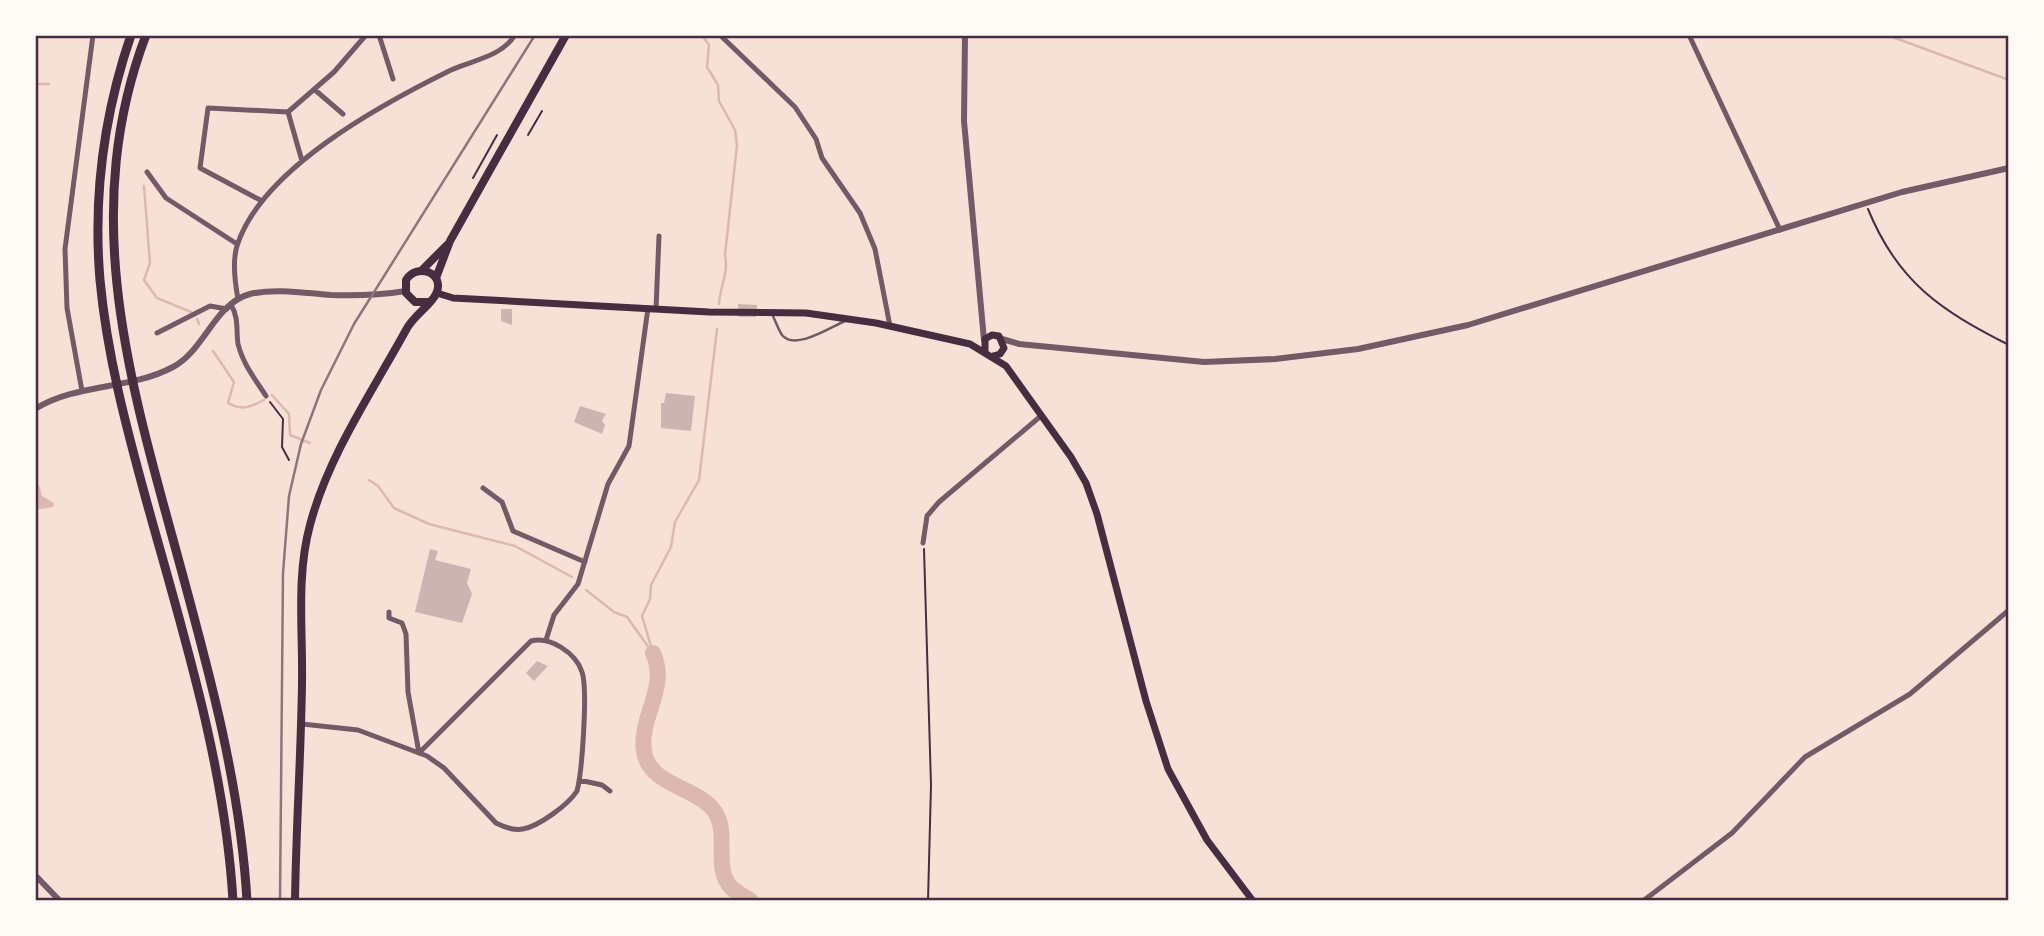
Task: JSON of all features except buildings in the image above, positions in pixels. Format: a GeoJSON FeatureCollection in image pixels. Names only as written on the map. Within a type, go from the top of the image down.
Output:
{"type":"FeatureCollection","features":[{"type":"Feature","properties":{"kind":"highway"},"geometry":{"type":"LineString","coordinates":[[131,35],[110,108],[101,164],[99,248],[103,310],[121,401],[206,724],[220,796],[233,901]]}},
{"type":"Feature","properties":{"kind":"highway"},"geometry":{"type":"LineString","coordinates":[[146,35],[130,88],[116,164],[113,247],[118,310],[134,394],[223,732],[238,818],[247,901]]}},
{"type":"Feature","properties":{"kind":"main road"},"geometry":{"type":"LineString","coordinates":[[295,901],[302,724],[301,589],[310,523],[332,469],[409,323],[436,293],[436,278],[450,241],[566,35]]}},
{"type":"Feature","properties":{"kind":"main road"},"geometry":{"type":"LineString","coordinates":[[409,323],[413,301],[406,291],[408,276],[422,270],[450,241]]}},
{"type":"Feature","properties":{"kind":"main road"},"geometry":{"type":"LineString","coordinates":[[422,270],[436,278]]}},
{"type":"Feature","properties":{"kind":"main road"},"geometry":{"type":"LineString","coordinates":[[436,293],[453,299],[770,311],[850,319],[970,344],[1006,366],[1080,471],[1092,498],[1153,727],[1168,769],[1207,840],[1253,901]]}},
{"type":"Feature","properties":{"kind":"main road"},"geometry":{"type":"LineString","coordinates":[[413,301],[427,302]]}},
{"type":"Feature","properties":{"kind":"main road"},"geometry":{"type":"LineString","coordinates":[[970,344],[999,337],[1006,366]]}},
{"type":"Feature","properties":{"kind":"main road"},"geometry":{"type":"LineString","coordinates":[[984,341],[989,354]]}},
{"type":"Feature","properties":{"kind":"main road"},"geometry":{"type":"LineString","coordinates":[[989,354],[1003,350]]}},
{"type":"Feature","properties":{"kind":"street"},"geometry":{"type":"LineString","coordinates":[[82,391],[67,308],[65,249],[93,35]]}},
{"type":"Feature","properties":{"kind":"street"},"geometry":{"type":"LineString","coordinates":[[262,201],[200,167],[208,108],[288,112],[315,90],[366,35]]}},
{"type":"Feature","properties":{"kind":"street"},"geometry":{"type":"LineString","coordinates":[[379,35],[393,79]]}},
{"type":"Feature","properties":{"kind":"street"},"geometry":{"type":"LineString","coordinates":[[238,299],[235,262],[237,244],[262,201],[302,161],[340,134],[420,86],[500,50],[515,35]]}},
{"type":"Feature","properties":{"kind":"street"},"geometry":{"type":"LineString","coordinates":[[720,35],[795,107],[816,139],[822,158],[860,213],[875,249],[890,327]]}},
{"type":"Feature","properties":{"kind":"street"},"geometry":{"type":"LineString","coordinates":[[965,35],[965,132],[985,318],[984,341]]}},
{"type":"Feature","properties":{"kind":"street"},"geometry":{"type":"LineString","coordinates":[[1689,35],[1780,230]]}},
{"type":"Feature","properties":{"kind":"street"},"geometry":{"type":"LineString","coordinates":[[315,90],[343,114]]}},
{"type":"Feature","properties":{"kind":"street"},"geometry":{"type":"LineString","coordinates":[[288,112],[302,161]]}},
{"type":"Feature","properties":{"kind":"street"},"geometry":{"type":"LineString","coordinates":[[985,318],[999,337],[1018,344],[1204,362],[1275,359],[1358,349],[1468,325],[1866,203],[1949,180],[2009,168]]}},
{"type":"Feature","properties":{"kind":"street"},"geometry":{"type":"LineString","coordinates":[[147,173],[166,198],[237,244]]}},
{"type":"Feature","properties":{"kind":"street"},"geometry":{"type":"LineString","coordinates":[[546,640],[552,619],[575,589],[608,484],[629,446],[652,308],[659,236]]}},
{"type":"Feature","properties":{"kind":"street"},"geometry":{"type":"LineString","coordinates":[[35,409],[82,391],[152,375],[173,367],[188,356],[238,299],[270,292],[360,296],[406,291]]}},
{"type":"Feature","properties":{"kind":"street"},"geometry":{"type":"LineString","coordinates":[[157,333],[210,306],[229,307],[236,314],[238,344],[245,364],[266,396]]}},
{"type":"Feature","properties":{"kind":"street"},"geometry":{"type":"LineString","coordinates":[[1003,350],[1018,344]]}},
{"type":"Feature","properties":{"kind":"street"},"geometry":{"type":"LineString","coordinates":[[923,542],[927,516],[939,502],[1042,415]]}},
{"type":"Feature","properties":{"kind":"street"},"geometry":{"type":"LineString","coordinates":[[483,488],[502,502],[513,531],[585,562]]}},
{"type":"Feature","properties":{"kind":"street"},"geometry":{"type":"LineString","coordinates":[[1643,901],[1732,833],[1805,757],[1910,694],[2009,610]]}},
{"type":"Feature","properties":{"kind":"street"},"geometry":{"type":"LineString","coordinates":[[389,612],[389,618],[402,623],[406,634],[408,692],[419,752]]}},
{"type":"Feature","properties":{"kind":"street"},"geometry":{"type":"LineString","coordinates":[[302,724],[358,730],[436,760],[496,823],[513,830],[524,829],[570,800],[577,791],[583,674],[566,652],[546,640],[535,639],[527,643],[419,752]]}},
{"type":"Feature","properties":{"kind":"street"},"geometry":{"type":"LineString","coordinates":[[579,780],[602,785],[610,791]]}},
{"type":"Feature","properties":{"kind":"street"},"geometry":{"type":"LineString","coordinates":[[35,875],[60,901]]}},
{"type":"Feature","properties":{"kind":"lane"},"geometry":{"type":"LineString","coordinates":[[770,311],[783,336],[793,340],[813,336],[850,319]]}},
{"type":"Feature","properties":{"kind":"path"},"geometry":{"type":"LineString","coordinates":[[528,135],[542,111]]}},
{"type":"Feature","properties":{"kind":"path"},"geometry":{"type":"LineString","coordinates":[[473,178],[497,135]]}},
{"type":"Feature","properties":{"kind":"path"},"geometry":{"type":"LineString","coordinates":[[1866,203],[1886,243],[1924,294],[1951,315],[2009,345]]}},
{"type":"Feature","properties":{"kind":"path"},"geometry":{"type":"LineString","coordinates":[[266,396],[283,419],[282,447],[289,460]]}},
{"type":"Feature","properties":{"kind":"path"},"geometry":{"type":"LineString","coordinates":[[923,542],[931,785],[928,901]]}},
{"type":"Feature","properties":{"kind":"shaded area"},"geometry":{"type":"Polygon","coordinates":[[[39,484],[42,496],[54,503],[53,507],[35,510],[35,490],[39,484]]]}},
{"type":"Feature","properties":{"kind":"waterway"},"geometry":{"type":"LineString","coordinates":[[702,35],[709,45],[707,67],[718,85],[719,101],[735,130],[737,145],[725,255],[726,268],[719,304]]}},
{"type":"Feature","properties":{"kind":"waterway"},"geometry":{"type":"LineString","coordinates":[[1887,35],[2009,80]]}},
{"type":"Feature","properties":{"kind":"waterway"},"geometry":{"type":"LineString","coordinates":[[35,84],[49,84]]}},
{"type":"Feature","properties":{"kind":"waterway"},"geometry":{"type":"LineString","coordinates":[[144,186],[150,263],[144,280],[157,298],[191,312]]}},
{"type":"Feature","properties":{"kind":"waterway"},"geometry":{"type":"LineString","coordinates":[[197,319],[199,324]]}},
{"type":"Feature","properties":{"kind":"waterway"},"geometry":{"type":"LineString","coordinates":[[653,653],[642,616],[650,599],[651,585],[671,547],[675,522],[699,480],[717,329]]}},
{"type":"Feature","properties":{"kind":"waterway"},"geometry":{"type":"LineString","coordinates":[[213,351],[234,382],[228,403],[246,407],[264,400]]}},
{"type":"Feature","properties":{"kind":"waterway"},"geometry":{"type":"LineString","coordinates":[[272,395],[289,414],[290,435],[310,443]]}},
{"type":"Feature","properties":{"kind":"waterway"},"geometry":{"type":"LineString","coordinates":[[369,480],[378,486],[394,508],[429,524],[515,546],[572,577]]}},
{"type":"Feature","properties":{"kind":"waterway"},"geometry":{"type":"LineString","coordinates":[[586,590],[614,612],[627,617],[652,652]]}},
{"type":"Feature","properties":{"kind":"waterway"},"geometry":{"type":"LineString","coordinates":[[653,653],[658,678],[644,738],[647,762],[663,778],[704,801],[718,816],[724,877],[736,892],[751,901]]}},
{"type":"Feature","properties":{"kind":"railway"},"geometry":{"type":"LineString","coordinates":[[280,901],[283,573],[289,496],[301,444],[321,390],[354,324],[535,35]]}}]}
